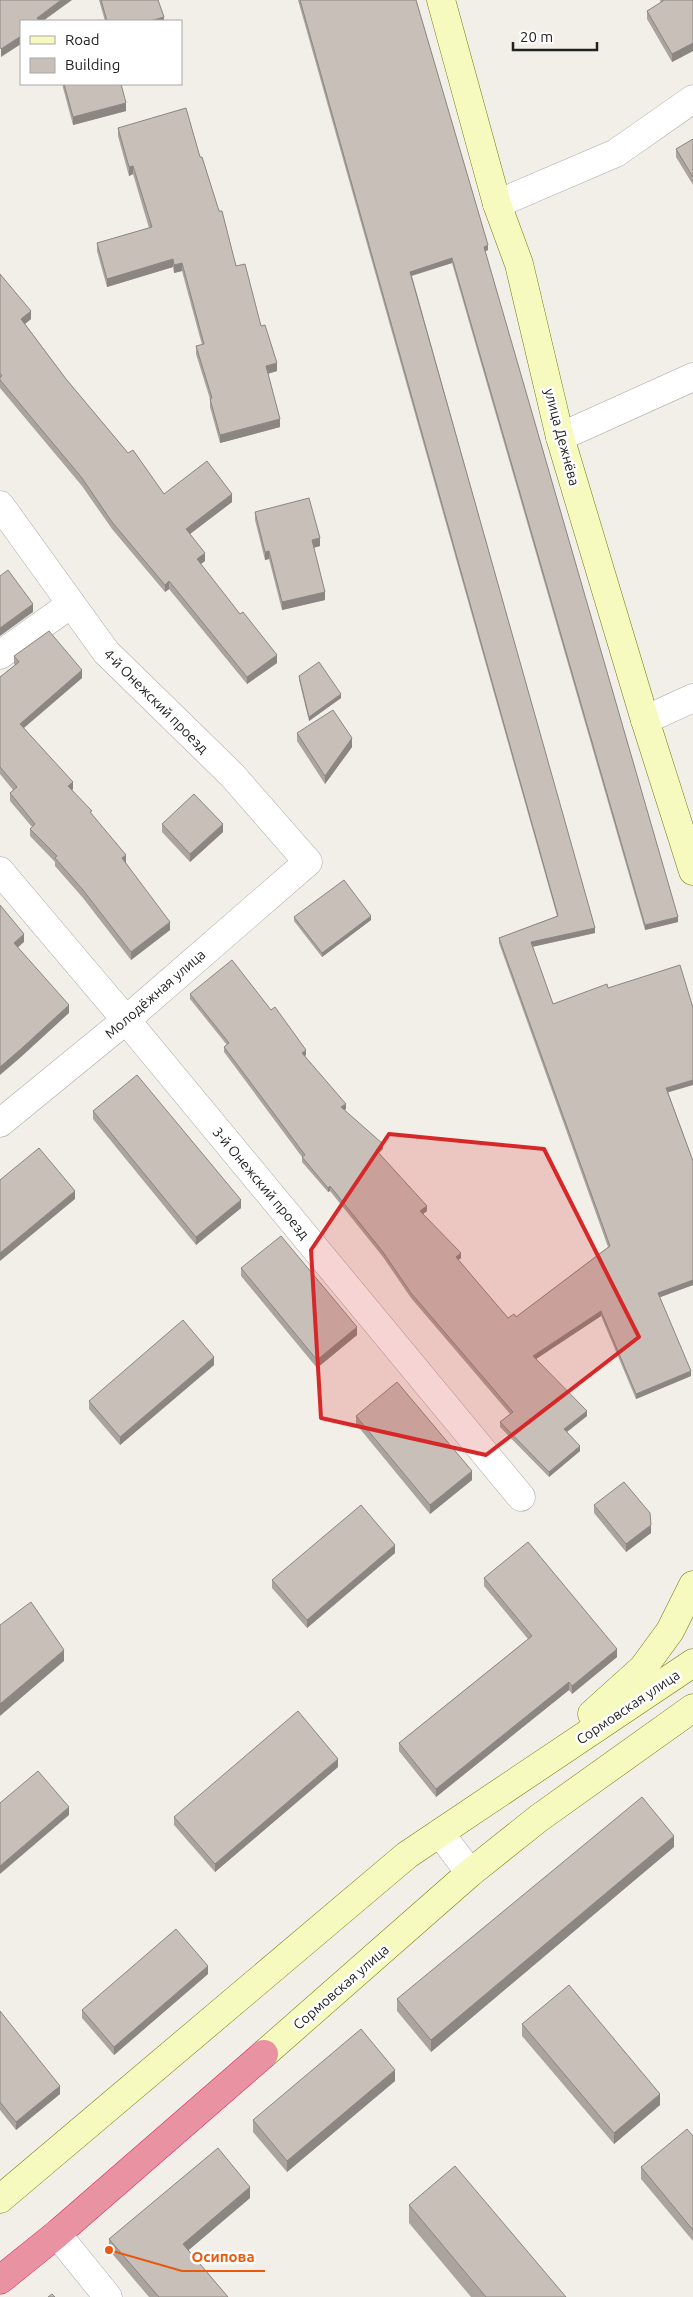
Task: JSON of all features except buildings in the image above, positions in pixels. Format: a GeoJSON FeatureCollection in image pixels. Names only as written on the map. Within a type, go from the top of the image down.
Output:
{"type":"FeatureCollection","features":[{"type":"Feature","properties":{"kind":"highway","name":"Сормовская улица"},"geometry":{"type":"LineString","coordinates":[[0,2280],[58,2234],[264,2054]]}},
{"type":"Feature","properties":{"kind":"main road","name":"улица Дежнёва"},"geometry":{"type":"LineString","coordinates":[[441,0],[497,204],[519,264],[560,437],[693,872]]}},
{"type":"Feature","properties":{"kind":"main road"},"geometry":{"type":"LineString","coordinates":[[519,1780],[643,1668],[670,1631],[693,1585]]}},
{"type":"Feature","properties":{"kind":"main road","name":"Сормовская улица"},"geometry":{"type":"LineString","coordinates":[[1,2196],[406,1855],[693,1663]]}},
{"type":"Feature","properties":{"kind":"main road","name":"Сормовская улица"},"geometry":{"type":"LineString","coordinates":[[264,2054],[470,1873],[539,1818],[693,1708]]}},
{"type":"Feature","properties":{"kind":"main road"},"geometry":{"type":"LineString","coordinates":[[654,1736],[693,1724]]}},
{"type":"Feature","properties":{"kind":"street"},"geometry":{"type":"LineString","coordinates":[[497,204],[616,153],[693,99]]}},
{"type":"Feature","properties":{"kind":"street"},"geometry":{"type":"LineString","coordinates":[[560,437],[693,377]]}},
{"type":"Feature","properties":{"kind":"street","name":"4-й Онежский проезд"},"geometry":{"type":"LineString","coordinates":[[0,505],[106,652],[232,775],[308,862]]}},
{"type":"Feature","properties":{"kind":"street"},"geometry":{"type":"LineString","coordinates":[[0,655],[71,604]]}},
{"type":"Feature","properties":{"kind":"street"},"geometry":{"type":"LineString","coordinates":[[645,720],[693,698]]}},
{"type":"Feature","properties":{"kind":"street","name":"Молодёжная улица"},"geometry":{"type":"LineString","coordinates":[[0,1123],[126,1020],[308,862]]}},
{"type":"Feature","properties":{"kind":"street","name":"3-й Онежский проезд"},"geometry":{"type":"LineString","coordinates":[[0,871],[126,1020],[521,1497]]}},
{"type":"Feature","properties":{"kind":"street"},"geometry":{"type":"LineString","coordinates":[[440,1833],[470,1873]]}},
{"type":"Feature","properties":{"kind":"street"},"geometry":{"type":"LineString","coordinates":[[58,2234],[108,2297]]}},
{"type":"Feature","properties":{"kind":"highlighted area"},"geometry":{"type":"Polygon","coordinates":[[[389,1134],[544,1149],[639,1337],[486,1455],[321,1418],[311,1250],[389,1134]]]}},
{"type":"Feature","properties":{"kind":"place","name":"Осипова"},"geometry":{"type":"Point","coordinates":[109,2250]}}]}
